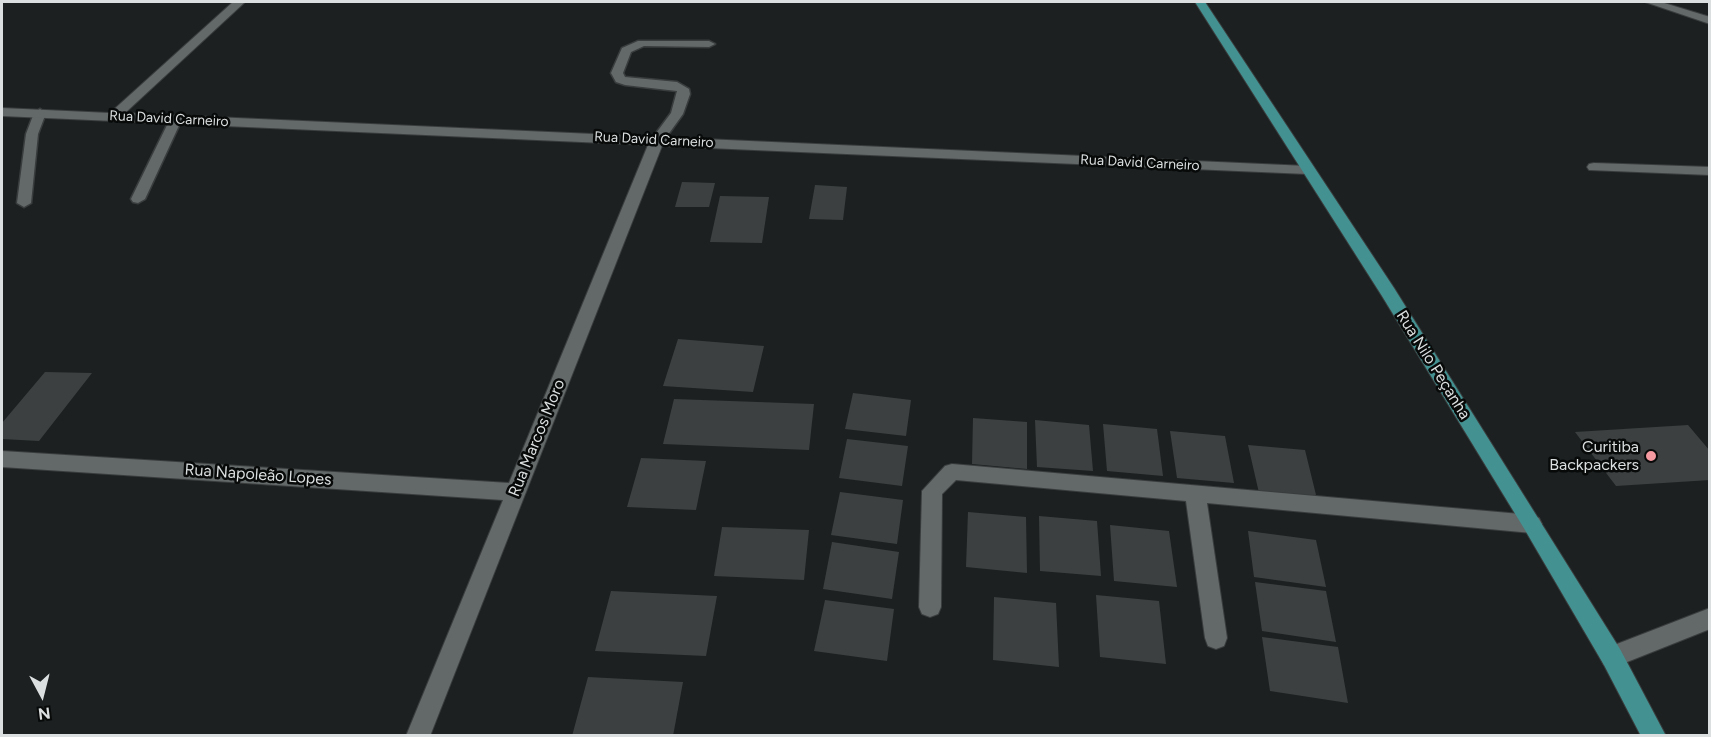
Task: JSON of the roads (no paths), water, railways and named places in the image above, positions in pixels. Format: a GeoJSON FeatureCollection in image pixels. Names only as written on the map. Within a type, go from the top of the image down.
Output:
{"type":"FeatureCollection","features":[{"type":"Feature","properties":{"kind":"main road","name":"Rua Nilo Peçanha"},"geometry":{"type":"LineString","coordinates":[[1200,2],[1388,292],[1532,524],[1612,657],[1654,735]]}},
{"type":"Feature","properties":{"kind":"street"},"geometry":{"type":"LineString","coordinates":[[114,116],[238,2]]}},
{"type":"Feature","properties":{"kind":"street"},"geometry":{"type":"LineString","coordinates":[[1651,2],[1710,21]]}},
{"type":"Feature","properties":{"kind":"street","name":"Rua David Carneiro"},"geometry":{"type":"LineString","coordinates":[[2,112],[1307,170]]}},
{"type":"Feature","properties":{"kind":"street","name":"Rua Marcos Moro"},"geometry":{"type":"LineString","coordinates":[[418,735],[657,140]]}},
{"type":"Feature","properties":{"kind":"street"},"geometry":{"type":"LineString","coordinates":[[1594,167],[1710,171]]}},
{"type":"Feature","properties":{"kind":"street","name":"Rua Napoleão Lopes"},"geometry":{"type":"LineString","coordinates":[[2,459],[515,492]]}},
{"type":"Feature","properties":{"kind":"street"},"geometry":{"type":"LineString","coordinates":[[930,607],[932,491],[952,472],[1532,524]]}},
{"type":"Feature","properties":{"kind":"street"},"geometry":{"type":"LineString","coordinates":[[1195,493],[1216,638]]}},
{"type":"Feature","properties":{"kind":"street"},"geometry":{"type":"LineString","coordinates":[[1612,657],[1710,618]]}},
{"type":"Feature","properties":{"kind":"lane"},"geometry":{"type":"LineString","coordinates":[[657,140],[677,114],[684,94],[683,89],[677,86],[629,82],[620,79],[617,74],[626,50],[642,43],[709,44]]}},
{"type":"Feature","properties":{"kind":"lane"},"geometry":{"type":"LineString","coordinates":[[24,203],[32,134],[40,113]]}},
{"type":"Feature","properties":{"kind":"lane"},"geometry":{"type":"LineString","coordinates":[[138,199],[176,119]]}},
{"type":"Feature","properties":{"kind":"place","name":"Curitiba Backpackers"},"geometry":{"type":"Point","coordinates":[1651,456]}}]}
